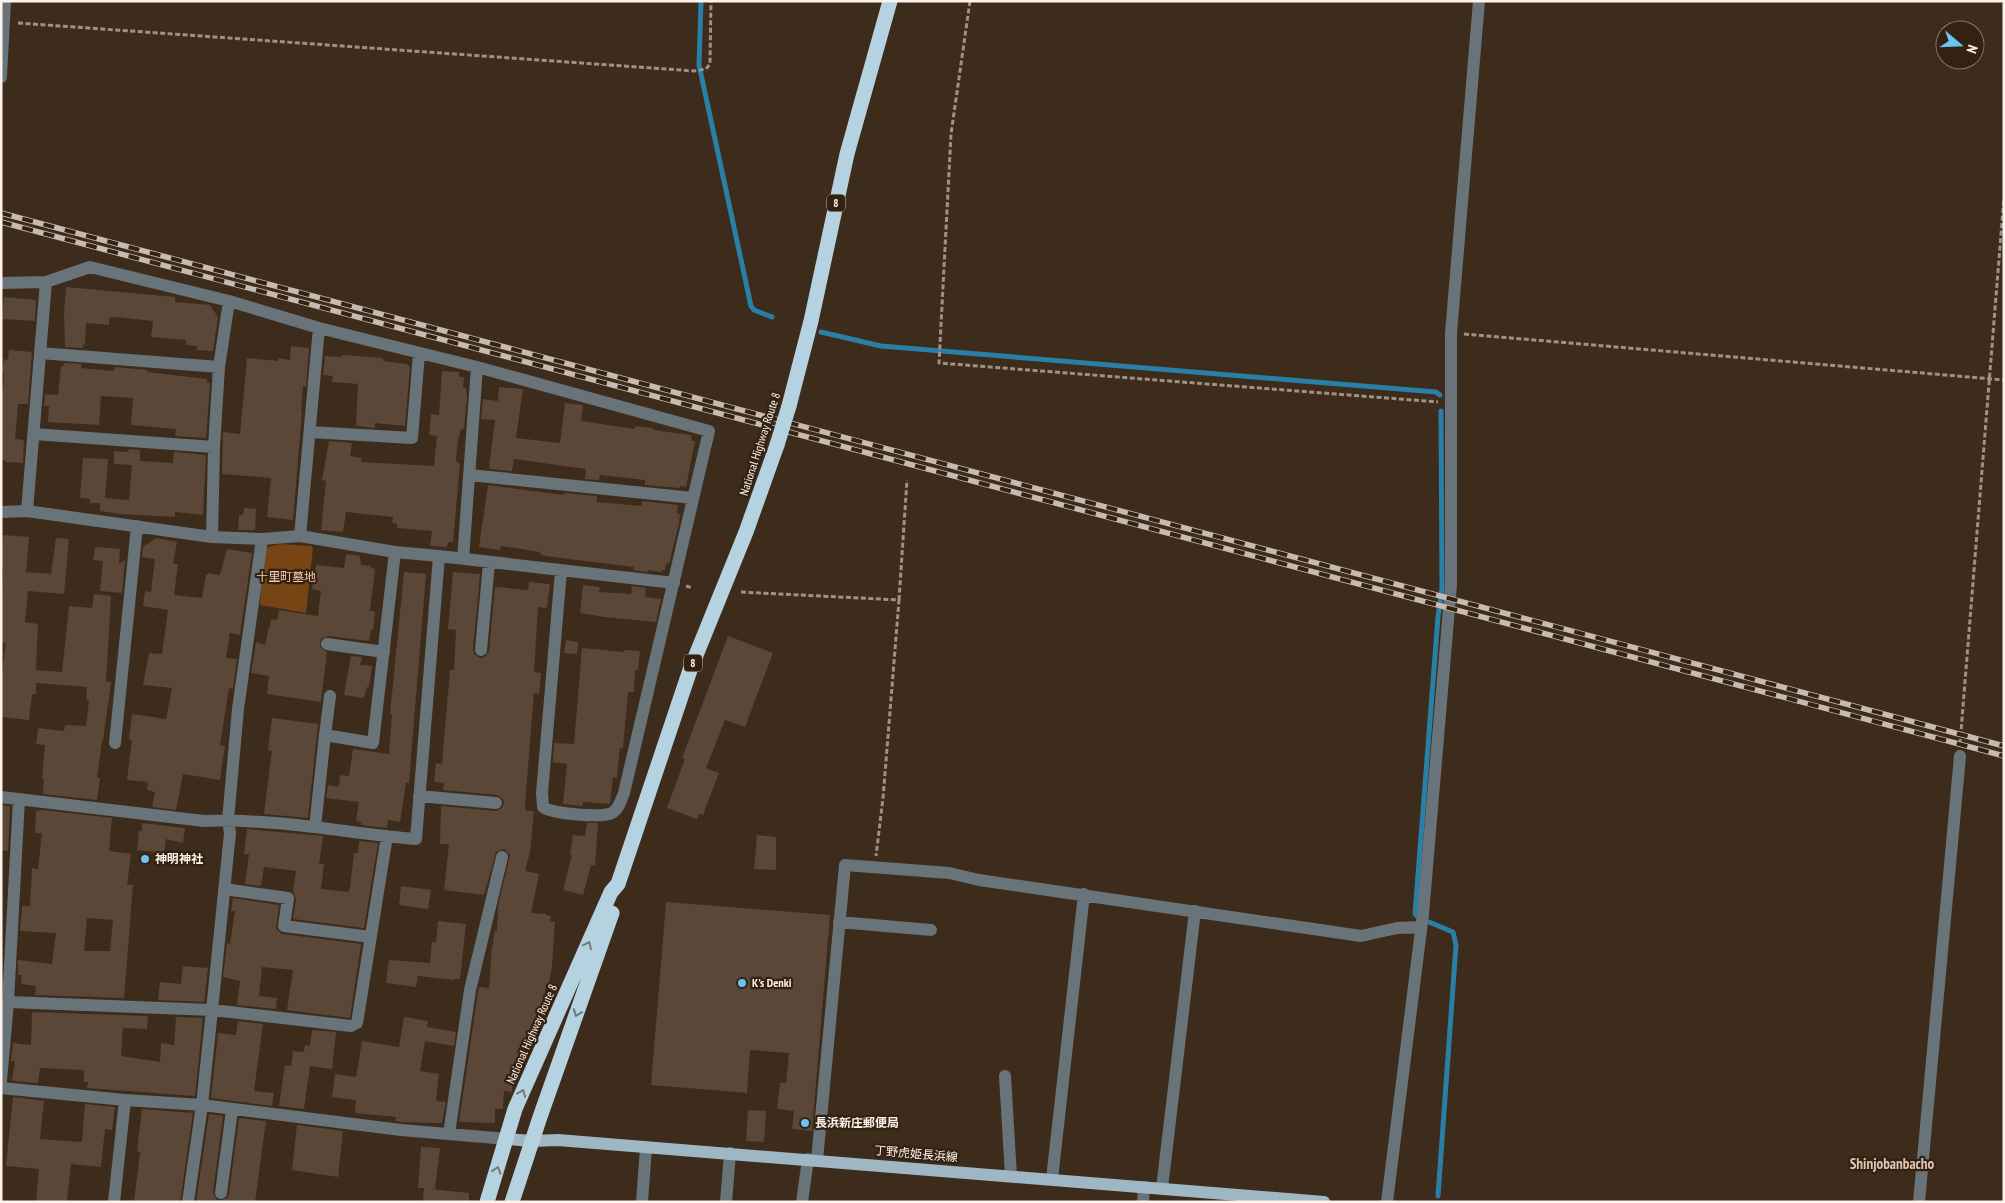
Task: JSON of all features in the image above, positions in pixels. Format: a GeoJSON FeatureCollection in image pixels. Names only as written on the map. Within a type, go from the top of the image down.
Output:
{"type":"FeatureCollection","features":[{"type":"Feature","properties":{"kind":"highway","name":"National Highway Route 8"},"geometry":{"type":"LineString","coordinates":[[487,1202],[515,1109],[611,892],[618,884],[690,670],[746,532],[778,445],[811,321],[847,154],[890,1]]}},
{"type":"Feature","properties":{"kind":"highway","name":"National Highway Route 8"},"geometry":{"type":"LineString","coordinates":[[511,1198],[619,894],[618,884]]}},
{"type":"Feature","properties":{"kind":"main road","name":"丁野虎姫長浜線"},"geometry":{"type":"LineString","coordinates":[[507,1139],[531,1141],[558,1140],[812,1159],[1324,1202]]}},
{"type":"Feature","properties":{"kind":"street"},"geometry":{"type":"LineString","coordinates":[[1,76],[5,1]]}},
{"type":"Feature","properties":{"kind":"street"},"geometry":{"type":"LineString","coordinates":[[1387,1202],[1421,927],[1451,585],[1451,333],[1479,1]]}},
{"type":"Feature","properties":{"kind":"street"},"geometry":{"type":"LineString","coordinates":[[1,283],[46,282],[90,267],[229,301],[319,328],[477,367],[709,431],[624,793],[618,808],[610,815],[599,816],[550,811],[543,807],[542,793],[561,571]]}},
{"type":"Feature","properties":{"kind":"street"},"geometry":{"type":"LineString","coordinates":[[27,511],[46,282]]}},
{"type":"Feature","properties":{"kind":"street"},"geometry":{"type":"LineString","coordinates":[[212,537],[214,447],[219,367],[229,301]]}},
{"type":"Feature","properties":{"kind":"street"},"geometry":{"type":"LineString","coordinates":[[300,536],[319,328]]}},
{"type":"Feature","properties":{"kind":"street"},"geometry":{"type":"LineString","coordinates":[[40,353],[219,367]]}},
{"type":"Feature","properties":{"kind":"street"},"geometry":{"type":"LineString","coordinates":[[310,432],[412,438],[419,354]]}},
{"type":"Feature","properties":{"kind":"street"},"geometry":{"type":"LineString","coordinates":[[463,559],[477,367]]}},
{"type":"Feature","properties":{"kind":"street"},"geometry":{"type":"LineString","coordinates":[[34,434],[214,447]]}},
{"type":"Feature","properties":{"kind":"street"},"geometry":{"type":"LineString","coordinates":[[470,475],[693,498]]}},
{"type":"Feature","properties":{"kind":"street"},"geometry":{"type":"LineString","coordinates":[[1,512],[27,511],[212,537],[262,539],[300,536],[395,552],[674,583]]}},
{"type":"Feature","properties":{"kind":"street"},"geometry":{"type":"LineString","coordinates":[[115,743],[137,526]]}},
{"type":"Feature","properties":{"kind":"street"},"geometry":{"type":"LineString","coordinates":[[188,1202],[202,1105],[230,833],[228,820],[238,709],[262,539]]}},
{"type":"Feature","properties":{"kind":"street"},"geometry":{"type":"LineString","coordinates":[[325,734],[373,743],[395,552]]}},
{"type":"Feature","properties":{"kind":"street"},"geometry":{"type":"LineString","coordinates":[[1,798],[204,821],[228,820],[316,827],[416,839],[439,556]]}},
{"type":"Feature","properties":{"kind":"street"},"geometry":{"type":"LineString","coordinates":[[481,650],[489,563]]}},
{"type":"Feature","properties":{"kind":"street"},"geometry":{"type":"LineString","coordinates":[[327,644],[384,652]]}},
{"type":"Feature","properties":{"kind":"street"},"geometry":{"type":"LineString","coordinates":[[316,827],[330,696]]}},
{"type":"Feature","properties":{"kind":"street"},"geometry":{"type":"LineString","coordinates":[[1919,1202],[1960,756]]}},
{"type":"Feature","properties":{"kind":"street"},"geometry":{"type":"LineString","coordinates":[[419,796],[496,803]]}},
{"type":"Feature","properties":{"kind":"street"},"geometry":{"type":"LineString","coordinates":[[1,1082],[8,1002],[19,799]]}},
{"type":"Feature","properties":{"kind":"street"},"geometry":{"type":"LineString","coordinates":[[8,1002],[212,1010],[354,1026],[357,1023],[388,836]]}},
{"type":"Feature","properties":{"kind":"street"},"geometry":{"type":"LineString","coordinates":[[449,1134],[470,990],[502,857]]}},
{"type":"Feature","properties":{"kind":"street"},"geometry":{"type":"LineString","coordinates":[[802,1202],[812,1159],[845,865],[949,873],[979,880],[1362,936],[1397,928],[1421,927]]}},
{"type":"Feature","properties":{"kind":"street"},"geometry":{"type":"LineString","coordinates":[[224,889],[288,898],[284,926],[371,938]]}},
{"type":"Feature","properties":{"kind":"street"},"geometry":{"type":"LineString","coordinates":[[1052,1180],[1084,894]]}},
{"type":"Feature","properties":{"kind":"street"},"geometry":{"type":"LineString","coordinates":[[1162,1188],[1195,911]]}},
{"type":"Feature","properties":{"kind":"street"},"geometry":{"type":"LineString","coordinates":[[839,922],[931,930]]}},
{"type":"Feature","properties":{"kind":"street"},"geometry":{"type":"LineString","coordinates":[[1005,1076],[1011,1176]]}},
{"type":"Feature","properties":{"kind":"street"},"geometry":{"type":"LineString","coordinates":[[1,1088],[124,1100],[202,1105],[232,1110],[507,1139]]}},
{"type":"Feature","properties":{"kind":"street"},"geometry":{"type":"LineString","coordinates":[[114,1202],[124,1100]]}},
{"type":"Feature","properties":{"kind":"street"},"geometry":{"type":"LineString","coordinates":[[221,1193],[232,1110]]}},
{"type":"Feature","properties":{"kind":"street"},"geometry":{"type":"LineString","coordinates":[[642,1202],[646,1148]]}},
{"type":"Feature","properties":{"kind":"street"},"geometry":{"type":"LineString","coordinates":[[726,1202],[730,1154]]}},
{"type":"Feature","properties":{"kind":"street"},"geometry":{"type":"LineString","coordinates":[[1143,1202],[1144,1187]]}},
{"type":"Feature","properties":{"kind":"path"},"geometry":{"type":"LineString","coordinates":[[4,24],[24,22],[694,71],[706,69],[710,64],[711,1]]}},
{"type":"Feature","properties":{"kind":"path"},"geometry":{"type":"LineString","coordinates":[[970,1],[951,134],[939,363],[1451,403]]}},
{"type":"Feature","properties":{"kind":"path"},"geometry":{"type":"LineString","coordinates":[[1960,756],[2004,196]]}},
{"type":"Feature","properties":{"kind":"path"},"geometry":{"type":"LineString","coordinates":[[1451,333],[2004,380]]}},
{"type":"Feature","properties":{"kind":"path"},"geometry":{"type":"LineString","coordinates":[[874,867],[883,798],[907,480]]}},
{"type":"Feature","properties":{"kind":"path"},"geometry":{"type":"LineString","coordinates":[[741,592],[899,600]]}},
{"type":"Feature","properties":{"kind":"green space","name":"十里町墓地"},"geometry":{"type":"Polygon","coordinates":[[[281,544],[311,546],[313,548],[306,613],[260,605],[264,548],[281,544]]]}},
{"type":"Feature","properties":{"kind":"building"},"geometry":{"type":"Polygon","coordinates":[[[66,287],[175,297],[175,302],[210,305],[218,317],[213,351],[197,350],[197,346],[186,345],[186,340],[151,337],[153,321],[116,317],[109,318],[109,325],[86,323],[85,345],[83,344],[83,348],[65,347],[64,313],[66,287]]]}},
{"type":"Feature","properties":{"kind":"building"},"geometry":{"type":"Polygon","coordinates":[[[4,297],[36,300],[35,321],[2,319],[4,297]]]}},
{"type":"Feature","properties":{"kind":"building"},"geometry":{"type":"Polygon","coordinates":[[[291,346],[309,348],[306,387],[303,386],[293,520],[267,517],[271,478],[222,474],[223,432],[240,434],[247,358],[278,361],[278,358],[290,360],[291,346]]]}},
{"type":"Feature","properties":{"kind":"building"},"geometry":{"type":"Polygon","coordinates":[[[9,350],[32,352],[28,404],[18,404],[15,439],[24,440],[23,463],[1,460],[1,390],[3,390],[4,373],[2,372],[4,359],[8,360],[9,350]]]}},
{"type":"Feature","properties":{"kind":"building"},"geometry":{"type":"Polygon","coordinates":[[[342,355],[383,358],[383,361],[407,364],[410,367],[405,426],[375,423],[375,428],[356,426],[358,384],[332,382],[333,376],[323,375],[325,356],[341,357],[342,355]]]}},
{"type":"Feature","properties":{"kind":"building"},"geometry":{"type":"Polygon","coordinates":[[[64,363],[81,364],[81,368],[114,371],[114,367],[207,379],[207,383],[210,383],[206,438],[175,436],[176,429],[131,425],[133,398],[101,396],[99,425],[48,422],[49,406],[44,406],[45,394],[58,395],[61,366],[64,366],[64,363]]]}},
{"type":"Feature","properties":{"kind":"building"},"geometry":{"type":"Polygon","coordinates":[[[442,371],[459,372],[459,377],[464,377],[463,388],[466,388],[467,397],[464,429],[461,429],[458,440],[456,461],[460,464],[453,542],[448,542],[447,547],[430,546],[432,531],[397,528],[397,524],[392,523],[393,517],[346,512],[343,532],[321,530],[326,481],[322,480],[329,441],[352,443],[350,456],[362,458],[361,462],[434,466],[437,436],[429,435],[431,414],[439,415],[442,371]]]}},
{"type":"Feature","properties":{"kind":"building"},"geometry":{"type":"Polygon","coordinates":[[[499,387],[523,389],[516,438],[560,443],[565,403],[583,405],[581,421],[635,429],[635,426],[653,428],[653,430],[691,435],[692,441],[695,441],[686,487],[645,485],[645,480],[600,475],[599,480],[585,479],[586,469],[514,459],[512,471],[490,469],[495,420],[481,419],[483,399],[498,401],[499,387]]]}},
{"type":"Feature","properties":{"kind":"building"},"geometry":{"type":"Polygon","coordinates":[[[129,449],[140,450],[140,461],[173,463],[174,452],[206,455],[203,515],[175,512],[175,517],[120,514],[100,511],[100,503],[90,503],[90,499],[80,498],[83,458],[108,459],[105,498],[129,500],[132,465],[114,464],[114,451],[128,452],[129,449]]]}},
{"type":"Feature","properties":{"kind":"building"},"geometry":{"type":"Polygon","coordinates":[[[488,485],[563,495],[564,493],[597,496],[597,502],[642,506],[642,501],[678,505],[679,523],[669,564],[666,563],[665,570],[661,572],[648,570],[648,572],[633,570],[634,567],[545,556],[540,554],[540,552],[501,546],[500,550],[479,547],[488,485]]]}},
{"type":"Feature","properties":{"kind":"building"},"geometry":{"type":"Polygon","coordinates":[[[244,508],[256,509],[255,530],[238,530],[239,515],[243,515],[244,508]]]}},
{"type":"Feature","properties":{"kind":"building"},"geometry":{"type":"Polygon","coordinates":[[[3,535],[29,537],[26,572],[51,574],[56,538],[69,539],[64,594],[28,591],[25,622],[38,624],[36,670],[62,672],[69,606],[92,608],[94,594],[111,596],[106,682],[111,682],[97,777],[100,778],[97,800],[43,794],[44,779],[42,779],[45,745],[36,744],[38,728],[64,731],[65,725],[86,726],[89,700],[86,699],[87,687],[36,683],[36,694],[32,694],[29,720],[1,717],[1,681],[6,643],[1,642],[3,568],[1,568],[1,558],[3,535]]]}},
{"type":"Feature","properties":{"kind":"building"},"geometry":{"type":"Polygon","coordinates":[[[156,538],[177,542],[173,564],[178,564],[174,595],[202,598],[206,575],[208,573],[220,575],[227,549],[252,553],[240,635],[230,633],[226,658],[237,659],[233,689],[229,688],[220,745],[225,746],[220,780],[183,774],[176,810],[152,807],[155,792],[147,790],[148,782],[127,780],[132,740],[129,739],[132,714],[166,719],[172,688],[143,685],[149,653],[162,654],[168,610],[143,606],[145,591],[151,592],[155,559],[142,557],[143,547],[156,538]]]}},
{"type":"Feature","properties":{"kind":"building"},"geometry":{"type":"Polygon","coordinates":[[[95,547],[120,549],[119,564],[125,560],[122,593],[100,591],[103,561],[93,560],[95,547]]]}},
{"type":"Feature","properties":{"kind":"building"},"geometry":{"type":"Polygon","coordinates":[[[346,554],[360,556],[361,565],[371,566],[371,568],[375,569],[370,611],[375,611],[373,630],[371,630],[369,641],[328,636],[321,639],[320,647],[327,652],[321,702],[267,694],[269,676],[251,673],[256,642],[265,645],[271,619],[277,620],[279,610],[318,616],[321,591],[312,589],[316,565],[344,568],[346,554]]]}},
{"type":"Feature","properties":{"kind":"building"},"geometry":{"type":"Polygon","coordinates":[[[404,572],[426,574],[409,783],[406,783],[400,822],[388,820],[387,828],[361,825],[361,822],[356,821],[359,802],[326,798],[328,785],[339,787],[340,775],[349,776],[353,749],[389,754],[392,714],[390,714],[404,572]]]}},
{"type":"Feature","properties":{"kind":"building"},"geometry":{"type":"Polygon","coordinates":[[[453,572],[480,574],[473,649],[474,654],[480,658],[485,657],[489,651],[495,587],[528,590],[529,582],[550,584],[547,608],[538,607],[534,672],[541,673],[539,694],[534,693],[525,804],[526,811],[534,811],[530,852],[525,871],[539,874],[531,913],[546,914],[551,916],[550,921],[555,922],[552,966],[549,984],[546,984],[541,1027],[530,1052],[526,1051],[526,1054],[524,1054],[522,1064],[514,1062],[512,1092],[504,1091],[503,1109],[495,1109],[495,1123],[459,1122],[478,992],[479,987],[489,988],[494,931],[497,931],[498,906],[510,855],[504,849],[496,852],[484,895],[444,890],[449,844],[440,844],[441,806],[496,811],[502,808],[504,803],[503,799],[497,795],[443,790],[444,783],[434,782],[436,763],[442,764],[450,670],[454,670],[456,630],[448,629],[453,572]]]}},
{"type":"Feature","properties":{"kind":"building"},"geometry":{"type":"Polygon","coordinates":[[[583,585],[600,587],[599,592],[631,594],[632,586],[646,588],[645,597],[661,599],[656,622],[580,613],[583,585]]]}},
{"type":"Feature","properties":{"kind":"building"},"geometry":{"type":"Polygon","coordinates":[[[728,636],[773,653],[745,727],[725,720],[706,768],[719,773],[703,815],[699,814],[697,819],[667,808],[685,759],[682,758],[728,636]]]}},
{"type":"Feature","properties":{"kind":"building"},"geometry":{"type":"Polygon","coordinates":[[[566,640],[578,642],[577,654],[564,653],[566,640]]]}},
{"type":"Feature","properties":{"kind":"building"},"geometry":{"type":"Polygon","coordinates":[[[582,648],[624,652],[624,650],[640,651],[638,670],[635,670],[634,692],[628,692],[623,748],[620,748],[617,778],[613,777],[610,804],[583,802],[583,806],[563,804],[567,764],[553,762],[554,743],[574,744],[582,648]]]}},
{"type":"Feature","properties":{"kind":"building"},"geometry":{"type":"Polygon","coordinates":[[[351,656],[362,657],[360,665],[372,666],[369,687],[367,687],[364,698],[344,695],[351,656]]]}},
{"type":"Feature","properties":{"kind":"building"},"geometry":{"type":"Polygon","coordinates":[[[272,718],[318,724],[308,818],[264,814],[272,751],[268,750],[272,718]]]}},
{"type":"Feature","properties":{"kind":"building"},"geometry":{"type":"Polygon","coordinates":[[[1,805],[10,806],[8,851],[1,850],[1,805]]]}},
{"type":"Feature","properties":{"kind":"building"},"geometry":{"type":"Polygon","coordinates":[[[42,810],[112,818],[109,851],[131,854],[127,885],[133,885],[124,998],[35,995],[36,986],[21,984],[22,975],[18,975],[18,960],[52,964],[56,933],[20,931],[22,906],[30,906],[32,868],[38,869],[42,833],[35,833],[36,811],[42,810]],[[87,918],[84,951],[110,951],[113,920],[87,918]]]}},
{"type":"Feature","properties":{"kind":"building"},"geometry":{"type":"Polygon","coordinates":[[[142,823],[185,828],[183,843],[166,839],[164,853],[137,850],[142,823]]]}},
{"type":"Feature","properties":{"kind":"building"},"geometry":{"type":"Polygon","coordinates":[[[587,823],[598,823],[595,866],[591,865],[583,895],[563,890],[572,855],[570,855],[573,835],[585,836],[587,823]]]}},
{"type":"Feature","properties":{"kind":"building"},"geometry":{"type":"Polygon","coordinates":[[[247,829],[323,836],[319,864],[324,864],[321,889],[348,892],[354,853],[358,853],[359,841],[378,843],[364,928],[293,919],[296,899],[293,892],[296,871],[264,867],[261,886],[245,884],[249,854],[244,854],[247,829]]]}},
{"type":"Feature","properties":{"kind":"building"},"geometry":{"type":"Polygon","coordinates":[[[757,835],[776,837],[776,870],[754,869],[757,835]]]}},
{"type":"Feature","properties":{"kind":"building"},"geometry":{"type":"Polygon","coordinates":[[[401,886],[431,890],[428,909],[399,905],[401,886]]]}},
{"type":"Feature","properties":{"kind":"building"},"geometry":{"type":"Polygon","coordinates":[[[233,898],[279,905],[276,929],[282,934],[361,944],[350,1018],[287,1010],[293,970],[262,967],[259,996],[277,998],[276,1009],[237,1005],[240,981],[223,977],[227,943],[230,944],[235,911],[231,911],[233,898]]]}},
{"type":"Feature","properties":{"kind":"building","name":"K's Denki"},"geometry":{"type":"Polygon","coordinates":[[[666,902],[830,915],[812,1131],[792,1129],[794,1111],[777,1109],[780,1083],[786,1083],[789,1053],[750,1050],[747,1093],[651,1085],[666,902]]]}},
{"type":"Feature","properties":{"kind":"building"},"geometry":{"type":"Polygon","coordinates":[[[438,921],[466,924],[460,979],[418,976],[416,987],[386,983],[389,960],[430,963],[432,942],[436,942],[438,921]]]}},
{"type":"Feature","properties":{"kind":"building"},"geometry":{"type":"Polygon","coordinates":[[[183,966],[208,968],[204,1002],[158,1000],[160,982],[181,984],[183,966]]]}},
{"type":"Feature","properties":{"kind":"building"},"geometry":{"type":"Polygon","coordinates":[[[32,1012],[148,1016],[147,1029],[123,1028],[121,1056],[160,1062],[161,1043],[174,1045],[176,1017],[203,1018],[195,1096],[87,1088],[88,1082],[84,1082],[84,1070],[40,1068],[38,1083],[12,1080],[15,1061],[11,1061],[13,1043],[31,1045],[32,1012]]]}},
{"type":"Feature","properties":{"kind":"building"},"geometry":{"type":"Polygon","coordinates":[[[404,1017],[428,1021],[427,1027],[456,1032],[454,1046],[425,1041],[420,1071],[439,1074],[436,1101],[446,1102],[442,1123],[402,1122],[395,1121],[396,1117],[355,1113],[356,1100],[332,1097],[335,1074],[356,1077],[362,1041],[399,1047],[404,1017]]]}},
{"type":"Feature","properties":{"kind":"building"},"geometry":{"type":"Polygon","coordinates":[[[238,1021],[263,1024],[254,1091],[274,1093],[272,1106],[211,1098],[218,1033],[236,1035],[238,1021]]]}},
{"type":"Feature","properties":{"kind":"building"},"geometry":{"type":"Polygon","coordinates":[[[312,1030],[336,1032],[332,1069],[310,1066],[304,1109],[279,1106],[285,1065],[291,1066],[293,1051],[304,1052],[305,1045],[310,1046],[312,1030]]]}},
{"type":"Feature","properties":{"kind":"building"},"geometry":{"type":"Polygon","coordinates":[[[13,1097],[44,1101],[40,1139],[82,1142],[85,1104],[115,1107],[112,1130],[105,1129],[101,1167],[71,1164],[67,1201],[36,1202],[39,1169],[6,1166],[13,1097]]]}},
{"type":"Feature","properties":{"kind":"building"},"geometry":{"type":"Polygon","coordinates":[[[142,1109],[193,1113],[180,1202],[157,1200],[157,1202],[134,1202],[140,1152],[137,1151],[142,1109]]]}},
{"type":"Feature","properties":{"kind":"building"},"geometry":{"type":"Polygon","coordinates":[[[748,1110],[766,1111],[764,1142],[746,1141],[748,1110]]]}},
{"type":"Feature","properties":{"kind":"building"},"geometry":{"type":"Polygon","coordinates":[[[209,1114],[223,1116],[213,1192],[216,1199],[220,1201],[227,1198],[229,1194],[239,1118],[266,1121],[255,1202],[196,1202],[209,1114]]]}},
{"type":"Feature","properties":{"kind":"building"},"geometry":{"type":"Polygon","coordinates":[[[297,1125],[343,1131],[338,1177],[292,1170],[297,1125]]]}},
{"type":"Feature","properties":{"kind":"building"},"geometry":{"type":"Polygon","coordinates":[[[421,1147],[440,1148],[435,1189],[429,1189],[469,1193],[469,1202],[423,1202],[424,1188],[418,1188],[421,1147]]]}},
{"type":"Feature","properties":{"kind":"waterway"},"geometry":{"type":"LineString","coordinates":[[701,1],[699,65],[751,306],[754,310],[772,317]]}},
{"type":"Feature","properties":{"kind":"waterway"},"geometry":{"type":"LineString","coordinates":[[821,332],[881,346],[1436,392],[1440,395]]}},
{"type":"Feature","properties":{"kind":"waterway"},"geometry":{"type":"LineString","coordinates":[[1417,916],[1415,914],[1438,617],[1442,588],[1441,411]]}},
{"type":"Feature","properties":{"kind":"waterway"},"geometry":{"type":"LineString","coordinates":[[1429,922],[1453,932],[1456,945],[1438,1196]]}},
{"type":"Feature","properties":{"kind":"railway"},"geometry":{"type":"LineString","coordinates":[[1,213],[2004,746]]}},
{"type":"Feature","properties":{"kind":"railway"},"geometry":{"type":"LineString","coordinates":[[1,222],[2004,756]]}},
{"type":"Feature","properties":{"kind":"place","name":"神明神社"},"geometry":{"type":"Point","coordinates":[145,859]}},
{"type":"Feature","properties":{"kind":"place","name":"K's Denki"},"geometry":{"type":"Point","coordinates":[742,983]}},
{"type":"Feature","properties":{"kind":"place","name":"長浜新庄郵便局"},"geometry":{"type":"Point","coordinates":[805,1123]}},
{"type":"Feature","properties":{"kind":"district","name":"Shinjobanbacho"},"geometry":{"type":"Point","coordinates":[1892,1164]}}]}
